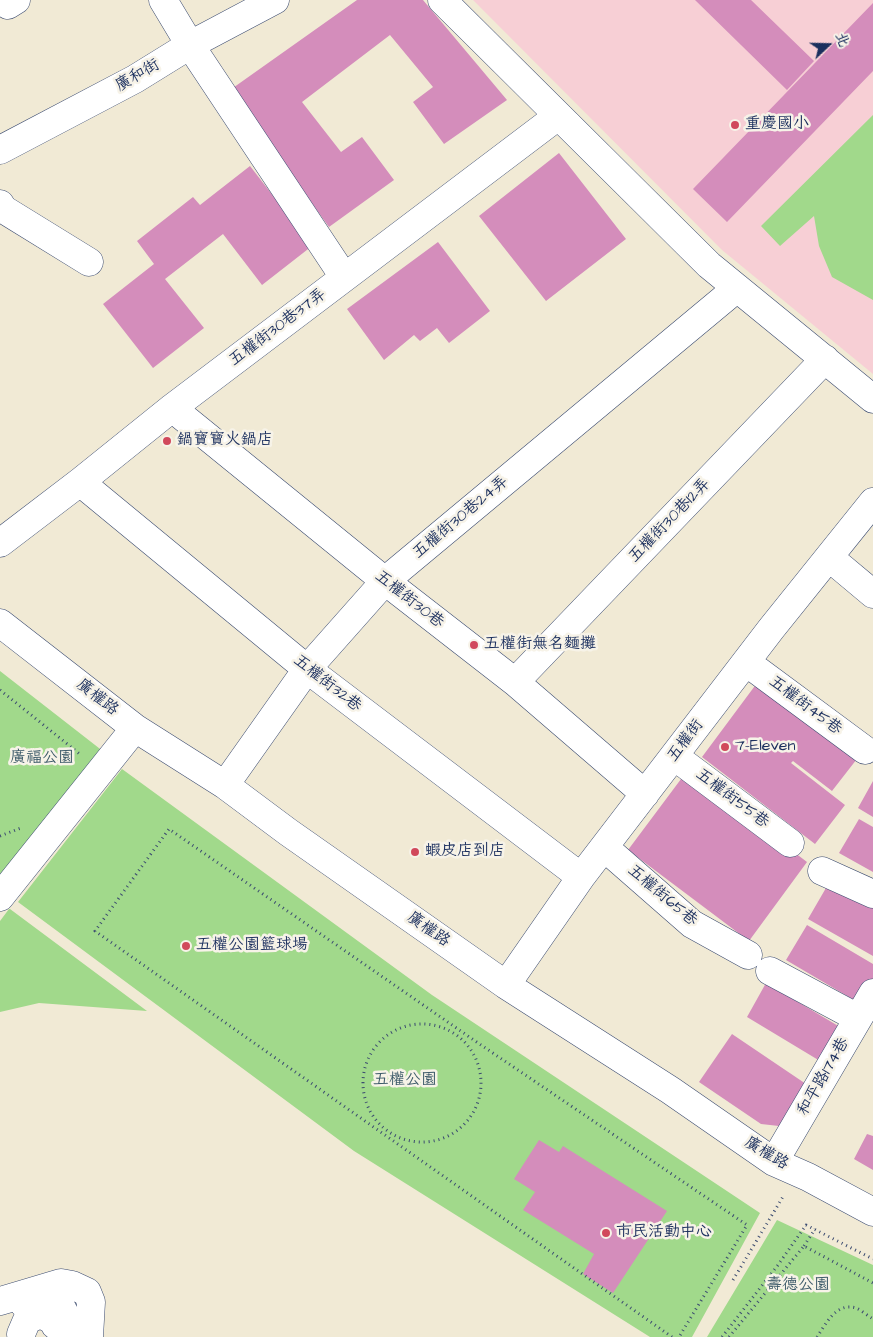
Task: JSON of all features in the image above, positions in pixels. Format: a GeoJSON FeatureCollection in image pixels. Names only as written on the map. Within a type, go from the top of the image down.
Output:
{"type":"FeatureCollection","features":[{"type":"Feature","properties":{"kind":"street"},"geometry":{"type":"LineString","coordinates":[[163,0],[344,277]]}},
{"type":"Feature","properties":{"kind":"street","name":"廣和街"},"geometry":{"type":"LineString","coordinates":[[0,150],[136,78],[190,44],[275,0]]}},
{"type":"Feature","properties":{"kind":"street"},"geometry":{"type":"LineString","coordinates":[[442,0],[709,265],[873,399]]}},
{"type":"Feature","properties":{"kind":"street","name":"五權街30巷37弄"},"geometry":{"type":"LineString","coordinates":[[0,543],[172,408],[558,116]]}},
{"type":"Feature","properties":{"kind":"street"},"geometry":{"type":"LineString","coordinates":[[0,204],[3,209],[89,262]]}},
{"type":"Feature","properties":{"kind":"street","name":"五權街30巷24弄"},"geometry":{"type":"LineString","coordinates":[[225,785],[307,669],[385,581],[737,288]]}},
{"type":"Feature","properties":{"kind":"street","name":"五權街30巷12弄"},"geometry":{"type":"LineString","coordinates":[[515,682],[825,359]]}},
{"type":"Feature","properties":{"kind":"street","name":"五權街30巷"},"geometry":{"type":"LineString","coordinates":[[172,408],[385,581],[515,682],[645,794]]}},
{"type":"Feature","properties":{"kind":"street","name":"五權街32巷"},"geometry":{"type":"LineString","coordinates":[[80,482],[307,669],[581,877]]}},
{"type":"Feature","properties":{"kind":"street","name":"五權街"},"geometry":{"type":"LineString","coordinates":[[506,985],[581,877],[746,662],[873,502]]}},
{"type":"Feature","properties":{"kind":"street"},"geometry":{"type":"LineString","coordinates":[[830,558],[873,594]]}},
{"type":"Feature","properties":{"kind":"street","name":"廣權路"},"geometry":{"type":"LineString","coordinates":[[0,623],[135,728],[225,785],[288,832],[506,985],[786,1167],[873,1212]]}},
{"type":"Feature","properties":{"kind":"street","name":"五權街45巷"},"geometry":{"type":"LineString","coordinates":[[746,662],[865,750]]}},
{"type":"Feature","properties":{"kind":"street"},"geometry":{"type":"LineString","coordinates":[[0,897],[135,728]]}},
{"type":"Feature","properties":{"kind":"street","name":"五權街55巷"},"geometry":{"type":"LineString","coordinates":[[674,756],[790,843]]}},
{"type":"Feature","properties":{"kind":"street","name":"五權街65巷"},"geometry":{"type":"LineString","coordinates":[[604,847],[692,924],[748,955]]}},
{"type":"Feature","properties":{"kind":"street"},"geometry":{"type":"LineString","coordinates":[[822,871],[873,894]]}},
{"type":"Feature","properties":{"kind":"street"},"geometry":{"type":"LineString","coordinates":[[770,971],[858,1018]]}},
{"type":"Feature","properties":{"kind":"street","name":"和平路174巷"},"geometry":{"type":"LineString","coordinates":[[786,1167],[858,1018],[873,992]]}},
{"type":"Feature","properties":{"kind":"street"},"geometry":{"type":"LineString","coordinates":[[6,1305],[61,1283],[72,1285],[87,1292],[91,1302],[89,1337]]}},
{"type":"Feature","properties":{"kind":"street"},"geometry":{"type":"LineString","coordinates":[[6,1305],[45,1298],[55,1300],[62,1307],[72,1337]]}},
{"type":"Feature","properties":{"kind":"street"},"geometry":{"type":"LineString","coordinates":[[7,1336],[27,1320],[40,1314],[53,1320],[60,1337]]}},
{"type":"Feature","properties":{"kind":"path"},"geometry":{"type":"LineString","coordinates":[[0,690],[82,756]]}},
{"type":"Feature","properties":{"kind":"path"},"geometry":{"type":"LineString","coordinates":[[0,836],[25,826]]}},
{"type":"Feature","properties":{"kind":"path"},"geometry":{"type":"LineString","coordinates":[[672,1337],[95,931],[169,829],[481,1045],[747,1225],[679,1337]]}},
{"type":"Feature","properties":{"kind":"path"},"geometry":{"type":"LineString","coordinates":[[416,1024],[436,1025],[454,1032],[467,1045],[477,1061],[481,1079],[480,1098],[472,1115],[460,1129],[452,1134],[426,1142],[408,1140],[389,1132],[374,1118],[366,1099],[364,1079],[368,1059],[380,1042],[396,1030],[416,1024]]}},
{"type":"Feature","properties":{"kind":"path"},"geometry":{"type":"LineString","coordinates":[[733,1280],[786,1167]]}},
{"type":"Feature","properties":{"kind":"path"},"geometry":{"type":"LineString","coordinates":[[722,1337],[778,1265],[806,1224],[873,1259]]}},
{"type":"Feature","properties":{"kind":"path"},"geometry":{"type":"LineString","coordinates":[[729,1337],[804,1246],[815,1229]]}},
{"type":"Feature","properties":{"kind":"path"},"geometry":{"type":"LineString","coordinates":[[804,1246],[873,1283]]}},
{"type":"Feature","properties":{"kind":"path"},"geometry":{"type":"LineString","coordinates":[[817,1337],[833,1313],[841,1308],[856,1308],[873,1319]]}},
{"type":"Feature","properties":{"kind":"shaded area","name":"重慶國小"},"geometry":{"type":"Polygon","coordinates":[[[473,0],[873,0],[873,374],[722,250],[473,0]]]}},
{"type":"Feature","properties":{"kind":"green space"},"geometry":{"type":"Polygon","coordinates":[[[873,115],[873,300],[832,277],[819,246],[814,216],[780,246],[761,226],[873,115]]]}},
{"type":"Feature","properties":{"kind":"green space","name":"廣福公園"},"geometry":{"type":"Polygon","coordinates":[[[0,671],[104,752],[0,880],[0,671]]]}},
{"type":"Feature","properties":{"kind":"green space","name":"五權公園"},"geometry":{"type":"Polygon","coordinates":[[[122,769],[432,995],[760,1213],[692,1337],[650,1337],[354,1151],[18,902],[122,769]]]}},
{"type":"Feature","properties":{"kind":"green space"},"geometry":{"type":"Polygon","coordinates":[[[9,909],[147,1011],[39,1003],[0,1012],[0,921],[9,909]]]}},
{"type":"Feature","properties":{"kind":"green space","name":"壽德公園"},"geometry":{"type":"Polygon","coordinates":[[[777,1220],[873,1265],[873,1337],[707,1337],[777,1220]]]}},
{"type":"Feature","properties":{"kind":"building"},"geometry":{"type":"Polygon","coordinates":[[[357,0],[423,0],[507,100],[444,144],[413,102],[433,87],[390,35],[302,102],[341,152],[362,137],[394,180],[329,227],[230,90],[357,0]]]}},
{"type":"Feature","properties":{"kind":"building"},"geometry":{"type":"Polygon","coordinates":[[[695,0],[751,0],[814,61],[787,90],[695,0]]]}},
{"type":"Feature","properties":{"kind":"building"},"geometry":{"type":"Polygon","coordinates":[[[873,3],[873,71],[727,222],[693,189],[873,3]]]}},
{"type":"Feature","properties":{"kind":"building"},"geometry":{"type":"Polygon","coordinates":[[[559,153],[626,239],[546,301],[479,216],[559,153]]]}},
{"type":"Feature","properties":{"kind":"building"},"geometry":{"type":"Polygon","coordinates":[[[250,166],[312,246],[262,285],[223,234],[165,279],[204,328],[153,368],[103,304],[154,264],[137,241],[193,197],[200,205],[250,166]]]}},
{"type":"Feature","properties":{"kind":"building"},"geometry":{"type":"Polygon","coordinates":[[[438,242],[490,311],[449,343],[437,328],[420,341],[414,335],[384,360],[347,309],[438,242]]]}},
{"type":"Feature","properties":{"kind":"building"},"geometry":{"type":"Polygon","coordinates":[[[760,679],[860,755],[832,791],[793,761],[791,763],[845,805],[815,844],[702,757],[760,679]]]}},
{"type":"Feature","properties":{"kind":"building"},"geometry":{"type":"Polygon","coordinates":[[[687,771],[807,862],[749,941],[628,850],[687,771]]]}},
{"type":"Feature","properties":{"kind":"building"},"geometry":{"type":"Polygon","coordinates":[[[873,781],[873,817],[858,808],[873,781]]]}},
{"type":"Feature","properties":{"kind":"building"},"geometry":{"type":"Polygon","coordinates":[[[859,819],[873,827],[873,872],[839,853],[859,819]]]}},
{"type":"Feature","properties":{"kind":"building"},"geometry":{"type":"Polygon","coordinates":[[[830,881],[873,906],[873,956],[808,919],[830,881]]]}},
{"type":"Feature","properties":{"kind":"building"},"geometry":{"type":"Polygon","coordinates":[[[807,925],[873,964],[873,978],[859,1003],[786,960],[807,925]]]}},
{"type":"Feature","properties":{"kind":"building"},"geometry":{"type":"Polygon","coordinates":[[[766,983],[840,1027],[820,1061],[747,1017],[766,983]]]}},
{"type":"Feature","properties":{"kind":"building"},"geometry":{"type":"Polygon","coordinates":[[[732,1034],[806,1084],[779,1126],[761,1124],[699,1082],[732,1034]]]}},
{"type":"Feature","properties":{"kind":"building"},"geometry":{"type":"Polygon","coordinates":[[[867,1134],[873,1136],[873,1170],[854,1159],[867,1134]]]}},
{"type":"Feature","properties":{"kind":"building","name":"市民活動中心"},"geometry":{"type":"Polygon","coordinates":[[[539,1140],[559,1152],[563,1146],[667,1211],[613,1293],[583,1274],[594,1254],[523,1210],[535,1192],[514,1179],[539,1140]]]}},
{"type":"Feature","properties":{"kind":"place","name":"重慶國小"},"geometry":{"type":"Point","coordinates":[735,125]}},
{"type":"Feature","properties":{"kind":"place","name":"鍋寶寶火鍋店"},"geometry":{"type":"Point","coordinates":[167,441]}},
{"type":"Feature","properties":{"kind":"place","name":"五權街無名麵攤"},"geometry":{"type":"Point","coordinates":[474,645]}},
{"type":"Feature","properties":{"kind":"place","name":"7-Eleven"},"geometry":{"type":"Point","coordinates":[725,747]}},
{"type":"Feature","properties":{"kind":"place","name":"蝦皮店到店"},"geometry":{"type":"Point","coordinates":[415,852]}},
{"type":"Feature","properties":{"kind":"place","name":"五權公園籃球場"},"geometry":{"type":"Point","coordinates":[186,946]}},
{"type":"Feature","properties":{"kind":"place","name":"市民活動中心"},"geometry":{"type":"Point","coordinates":[606,1233]}}]}
